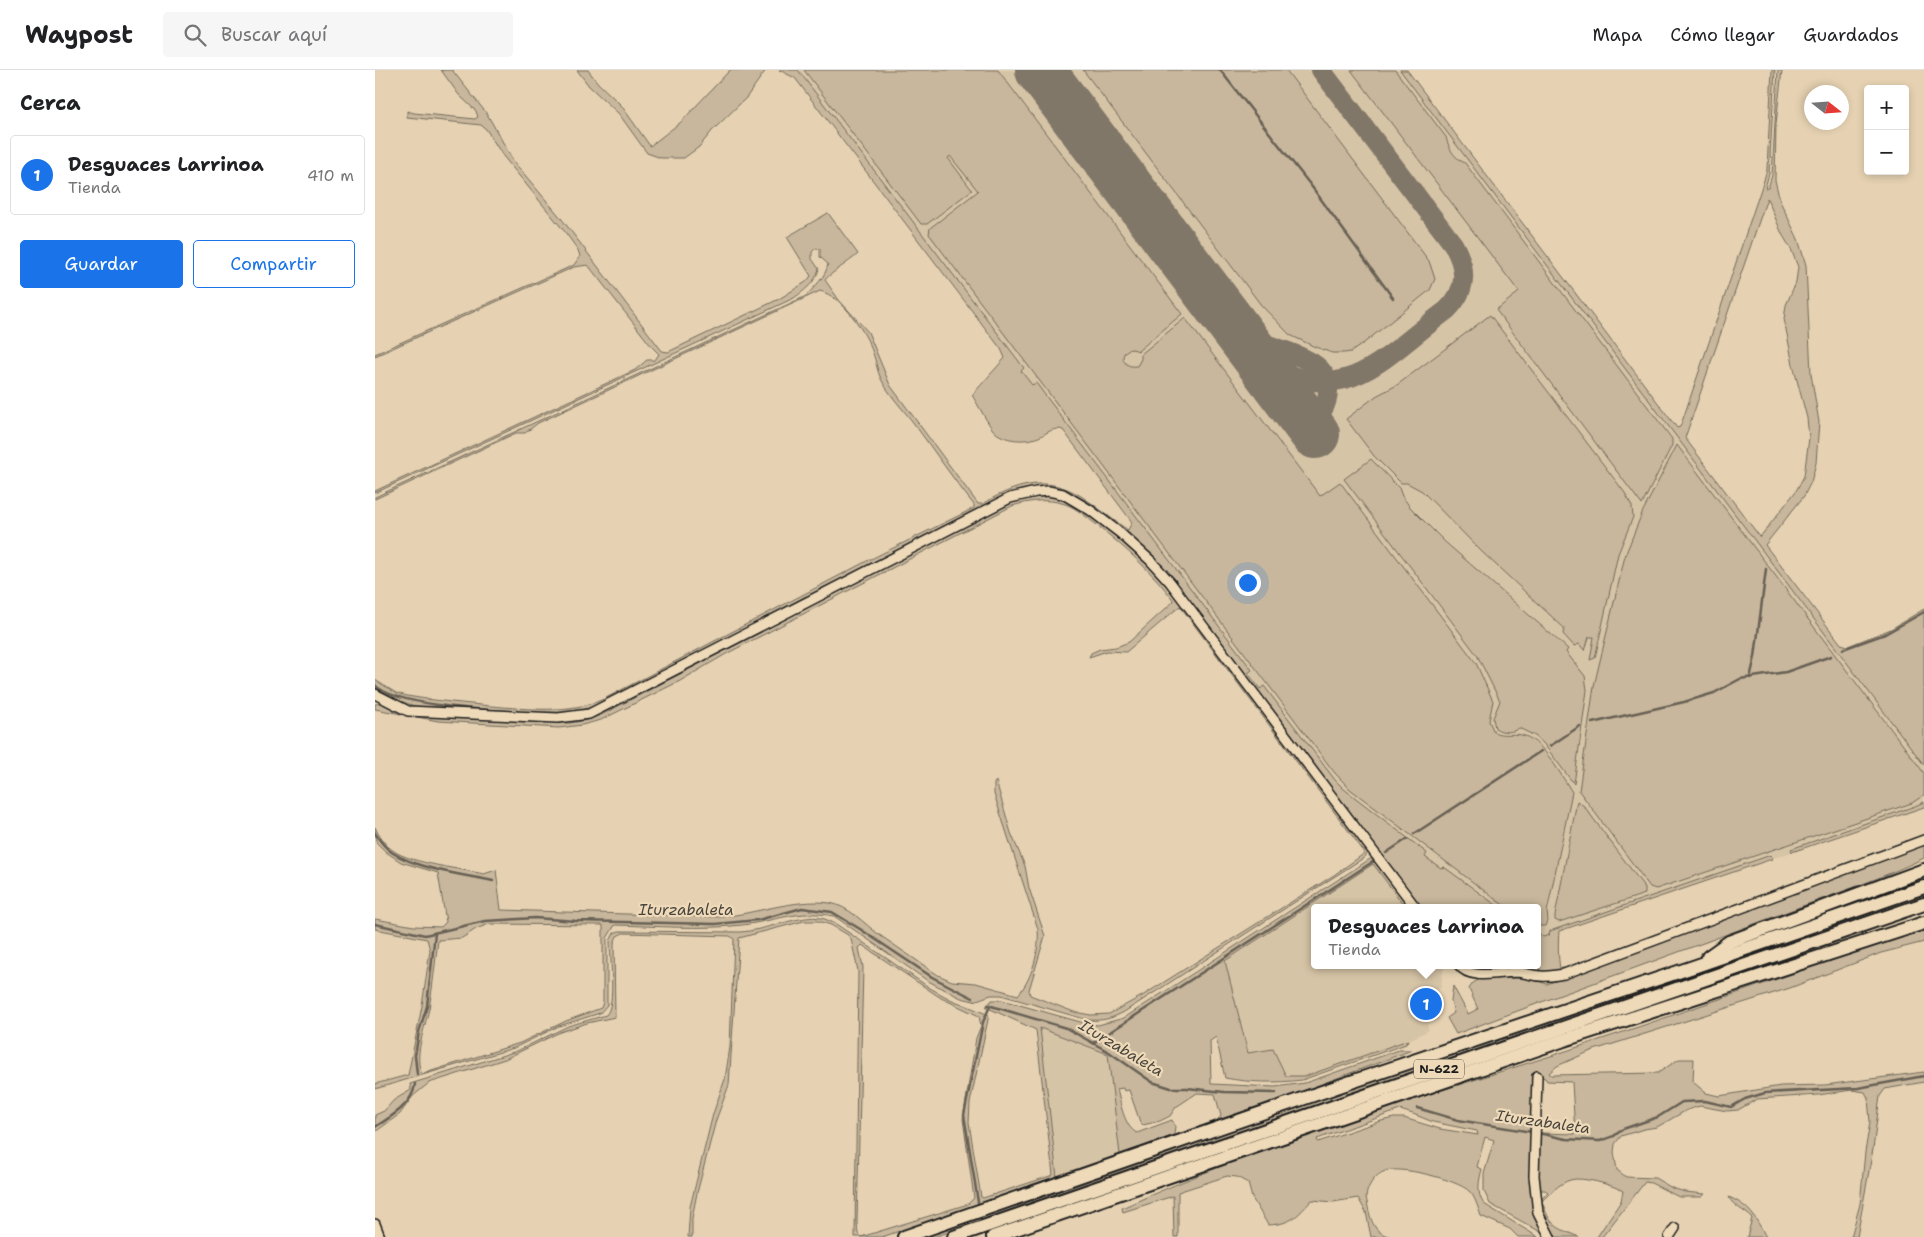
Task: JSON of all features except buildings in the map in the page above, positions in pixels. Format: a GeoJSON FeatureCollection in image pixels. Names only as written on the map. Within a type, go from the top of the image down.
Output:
{"type":"FeatureCollection","features":[{"type":"Feature","properties":{"kind":"highway"},"geometry":{"type":"LineString","coordinates":[[1693,967],[1729,942],[1924,870]]}},
{"type":"Feature","properties":{"kind":"highway","name":"N-622"},"geometry":{"type":"LineString","coordinates":[[904,1237],[1924,886]]}},
{"type":"Feature","properties":{"kind":"highway","name":"N-622"},"geometry":{"type":"LineString","coordinates":[[954,1237],[1924,904]]}},
{"type":"Feature","properties":{"kind":"highway"},"geometry":{"type":"LineString","coordinates":[[1705,994],[1924,915]]}},
{"type":"Feature","properties":{"kind":"highway"},"geometry":{"type":"LineString","coordinates":[[993,1237],[1402,1095],[1924,923]]}},
{"type":"Feature","properties":{"kind":"street"},"geometry":{"type":"LineString","coordinates":[[375,694],[408,711],[558,718],[589,714],[1010,498],[1048,491],[1063,494],[1079,502],[1120,533],[1150,560],[1170,582],[1413,904]]}},
{"type":"Feature","properties":{"kind":"street"},"geometry":{"type":"LineString","coordinates":[[1461,969],[1478,974],[1519,972],[1541,976],[1564,974],[1924,840]]}},
{"type":"Feature","properties":{"kind":"street"},"geometry":{"type":"LineString","coordinates":[[1537,1076],[1534,1176],[1538,1212],[1550,1237]]}},
{"type":"Feature","properties":{"kind":"street"},"geometry":{"type":"LineString","coordinates":[[375,1224],[380,1237]]}},
{"type":"Feature","properties":{"kind":"street"},"geometry":{"type":"LineString","coordinates":[[1669,1237],[1675,1228]]}},
{"type":"Feature","properties":{"kind":"shaded area"},"geometry":{"type":"Polygon","coordinates":[[[441,70],[452,70],[487,114],[514,162],[561,218],[662,351],[668,352],[779,299],[806,282],[811,276],[787,237],[828,213],[858,254],[825,280],[839,300],[868,332],[890,385],[978,504],[982,504],[1018,487],[1043,484],[1055,485],[1081,496],[1128,530],[1132,522],[1063,430],[1054,430],[1036,438],[1018,440],[1005,438],[992,429],[972,395],[1005,358],[1001,349],[795,78],[779,70],[798,70],[1024,368],[1021,371],[1032,385],[1036,383],[1252,670],[1248,673],[1260,689],[1264,686],[1335,780],[1427,853],[1425,857],[1441,868],[1444,867],[1495,904],[1418,904],[1196,609],[1151,555],[1051,488],[1037,487],[1009,495],[598,708],[563,715],[419,707],[396,699],[375,687],[375,680],[396,693],[407,696],[505,707],[562,709],[590,704],[604,699],[867,561],[974,508],[974,505],[884,385],[869,344],[859,325],[837,300],[829,294],[820,291],[538,423],[525,433],[516,433],[375,499],[375,497],[806,296],[827,269],[828,264],[820,257],[820,249],[816,248],[812,252],[812,259],[819,269],[817,274],[809,286],[794,298],[375,493],[375,491],[635,370],[647,360],[655,360],[659,354],[588,265],[574,267],[375,356],[375,354],[574,265],[580,256],[565,232],[503,156],[486,129],[481,125],[407,117],[407,111],[475,119],[478,117],[476,111],[459,95],[441,70]]]}},
{"type":"Feature","properties":{"kind":"shaded area"},"geometry":{"type":"Polygon","coordinates":[[[577,70],[588,70],[598,83],[621,105],[650,146],[681,122],[730,70],[766,70],[746,98],[712,131],[699,147],[684,158],[661,158],[647,153],[619,114],[589,86],[577,70]]]}},
{"type":"Feature","properties":{"kind":"shaded area"},"geometry":{"type":"Polygon","coordinates":[[[794,70],[1404,70],[1924,759],[1924,807],[1541,938],[1541,904],[1421,904],[794,70]]]}},
{"type":"Feature","properties":{"kind":"shaded area"},"geometry":{"type":"Polygon","coordinates":[[[804,70],[998,70],[1182,314],[1138,351],[1128,350],[1123,356],[1126,364],[1137,366],[1141,359],[1141,354],[1185,318],[1320,496],[1340,482],[1476,663],[1493,701],[1489,721],[1494,732],[1521,735],[1532,740],[1545,752],[1563,777],[1572,792],[1547,912],[1548,921],[1546,926],[1541,926],[1541,904],[1502,904],[1350,789],[1334,772],[929,234],[930,228],[978,191],[950,156],[948,158],[972,190],[927,224],[921,224],[804,70]]]}},
{"type":"Feature","properties":{"kind":"shaded area"},"geometry":{"type":"Polygon","coordinates":[[[1083,70],[1286,70],[1429,261],[1435,279],[1430,290],[1351,352],[1332,353],[1290,335],[1261,305],[1083,70]]]}},
{"type":"Feature","properties":{"kind":"shaded area"},"geometry":{"type":"Polygon","coordinates":[[[1351,70],[1395,70],[1446,137],[1453,153],[1465,163],[1672,439],[1672,445],[1642,505],[1496,310],[1519,292],[1351,70]]]}},
{"type":"Feature","properties":{"kind":"shaded area"},"geometry":{"type":"Polygon","coordinates":[[[1400,70],[1407,70],[1677,428],[1680,427],[1684,416],[1764,180],[1767,169],[1772,70],[1775,70],[1769,174],[1765,188],[1768,188],[1772,175],[1778,70],[1782,70],[1776,124],[1775,180],[1780,201],[1798,239],[1806,265],[1811,374],[1819,422],[1816,463],[1811,482],[1804,496],[1765,545],[1841,644],[1848,646],[1891,629],[1924,609],[1924,765],[1400,70]],[[1767,198],[1685,438],[1760,537],[1796,491],[1804,476],[1809,438],[1807,418],[1793,365],[1784,319],[1786,305],[1796,282],[1798,267],[1791,249],[1782,234],[1767,198]]]}},
{"type":"Feature","properties":{"kind":"shaded area"},"geometry":{"type":"Polygon","coordinates":[[[1490,315],[1625,493],[1632,506],[1633,517],[1618,554],[1595,658],[1590,660],[1594,637],[1589,637],[1585,651],[1579,644],[1574,646],[1563,634],[1564,628],[1482,552],[1422,491],[1407,483],[1401,483],[1374,456],[1346,419],[1376,396],[1397,385],[1490,315]]]}},
{"type":"Feature","properties":{"kind":"shaded area"},"geometry":{"type":"Polygon","coordinates":[[[1677,445],[1924,773],[1924,795],[1912,803],[1656,889],[1650,887],[1579,791],[1594,686],[1625,556],[1642,513],[1677,445]]]}},
{"type":"Feature","properties":{"kind":"shaded area"},"geometry":{"type":"Polygon","coordinates":[[[1371,459],[1399,488],[1410,507],[1445,542],[1568,649],[1566,652],[1585,676],[1587,690],[1574,784],[1543,743],[1535,736],[1519,728],[1507,732],[1495,728],[1493,718],[1500,701],[1477,655],[1344,479],[1371,459]]]}},
{"type":"Feature","properties":{"kind":"shaded area"},"geometry":{"type":"Polygon","coordinates":[[[1041,494],[1055,496],[1079,506],[1145,561],[1175,594],[1369,851],[1365,857],[1124,1012],[1111,1018],[1098,1020],[1088,1020],[1001,995],[991,995],[974,1001],[961,998],[928,981],[834,916],[809,914],[787,916],[742,925],[710,927],[615,925],[607,938],[607,1005],[600,1013],[559,1026],[514,1048],[375,1089],[375,1084],[408,1075],[422,1006],[430,950],[427,939],[375,929],[375,919],[414,926],[441,927],[446,922],[438,873],[401,862],[386,852],[376,842],[375,827],[378,834],[391,849],[412,859],[484,874],[496,870],[501,910],[720,917],[789,904],[830,903],[849,911],[878,934],[938,975],[952,981],[976,983],[1018,995],[1027,981],[1034,964],[1038,946],[1038,929],[994,794],[994,783],[996,781],[1011,833],[1025,866],[1029,888],[1045,936],[1029,990],[1030,995],[1074,1012],[1091,1015],[1109,1014],[1142,996],[1334,875],[1365,853],[1180,606],[1126,652],[1107,651],[1089,657],[1091,653],[1100,649],[1116,647],[1129,642],[1174,601],[1148,570],[1097,525],[1074,508],[1052,501],[1012,506],[726,654],[680,681],[601,720],[559,728],[438,721],[375,709],[375,704],[387,703],[404,710],[555,723],[588,720],[603,714],[1017,499],[1041,494]],[[489,924],[476,929],[462,938],[438,940],[429,1009],[419,1051],[422,1074],[520,1043],[566,1021],[601,1008],[603,1002],[603,925],[489,924]]]}},
{"type":"Feature","properties":{"kind":"shaded area"},"geometry":{"type":"Polygon","coordinates":[[[1577,801],[1584,806],[1645,888],[1645,894],[1559,922],[1555,920],[1555,916],[1577,801]]]}},
{"type":"Feature","properties":{"kind":"shaded area"},"geometry":{"type":"Polygon","coordinates":[[[1924,802],[1924,807],[1792,852],[1791,849],[1924,802]]]}},
{"type":"Feature","properties":{"kind":"shaded area"},"geometry":{"type":"Polygon","coordinates":[[[1924,834],[1924,836],[1563,970],[1551,973],[1539,972],[1541,969],[1541,935],[1543,937],[1549,935],[1550,931],[1771,855],[1772,859],[1559,931],[1559,964],[1560,968],[1924,834]]]}},
{"type":"Feature","properties":{"kind":"shaded area"},"geometry":{"type":"Polygon","coordinates":[[[1924,843],[1924,858],[1893,872],[1456,1034],[1447,1018],[1454,1013],[1451,1001],[1453,986],[1468,1014],[1478,1009],[1469,989],[1473,983],[1480,979],[1528,978],[1547,984],[1924,843]]]}},
{"type":"Feature","properties":{"kind":"shaded area"},"geometry":{"type":"Polygon","coordinates":[[[1370,859],[1375,859],[1408,904],[1403,904],[1373,864],[1225,961],[1248,1053],[1273,1049],[1286,1076],[1306,1076],[1408,1040],[1406,1044],[1302,1080],[1263,1082],[1225,1078],[1216,1037],[1210,1041],[1211,1084],[1275,1087],[1305,1083],[1399,1050],[1412,1050],[1216,1121],[1221,1116],[1215,1094],[1197,1093],[1176,1107],[1170,1116],[1160,1121],[1143,1125],[1140,1122],[1129,1090],[1117,1089],[1126,1120],[1137,1133],[1172,1120],[1175,1126],[1174,1135],[1120,1155],[1108,1054],[1040,1028],[1057,1177],[882,1237],[861,1237],[855,1237],[858,971],[851,939],[848,935],[831,925],[818,921],[804,921],[739,938],[729,1085],[716,1120],[697,1193],[692,1218],[692,1237],[688,1237],[690,1207],[713,1114],[725,1079],[730,1047],[734,939],[730,936],[623,933],[617,936],[614,943],[615,1017],[587,1023],[560,1032],[505,1059],[429,1083],[413,1096],[400,1114],[375,1132],[375,1115],[384,1111],[394,1100],[411,1090],[410,1084],[517,1051],[568,1026],[606,1015],[609,1010],[612,992],[610,941],[614,933],[619,931],[740,932],[803,918],[821,918],[836,924],[930,988],[950,999],[989,1015],[970,1103],[969,1123],[981,1197],[983,1198],[1053,1175],[1036,1030],[986,1007],[992,1000],[1002,1000],[1084,1023],[1098,1025],[1124,1018],[1370,859]],[[862,945],[859,948],[863,967],[858,1234],[861,1237],[968,1204],[974,1198],[963,1119],[976,1038],[981,1026],[979,1016],[941,998],[862,945]]]}},
{"type":"Feature","properties":{"kind":"shaded area"},"geometry":{"type":"Polygon","coordinates":[[[1373,864],[1403,904],[1312,904],[1373,864]]]}},
{"type":"Feature","properties":{"kind":"shaded area"},"geometry":{"type":"Polygon","coordinates":[[[1924,891],[1924,899],[934,1237],[917,1237],[1924,891]]]}},
{"type":"Feature","properties":{"kind":"shaded area"},"geometry":{"type":"Polygon","coordinates":[[[1311,905],[1311,969],[1443,969],[1441,986],[1434,992],[1441,1014],[1437,1015],[1439,1020],[1427,1024],[1429,1030],[1403,1043],[1306,1076],[1286,1076],[1273,1049],[1248,1053],[1225,961],[1311,905]]]}},
{"type":"Feature","properties":{"kind":"shaded area"},"geometry":{"type":"Polygon","coordinates":[[[1924,931],[1924,942],[1881,953],[1790,988],[1591,1051],[1557,1066],[1549,1073],[1551,1075],[1658,1073],[1679,1059],[1694,1059],[1693,1082],[1706,1093],[1719,1096],[1781,1086],[1825,1085],[1924,1072],[1924,1082],[1885,1089],[1880,1096],[1873,1149],[1857,1237],[1851,1237],[1860,1204],[1870,1122],[1868,1098],[1865,1092],[1852,1090],[1818,1095],[1757,1099],[1738,1110],[1727,1111],[1700,1106],[1687,1110],[1657,1127],[1621,1136],[1615,1144],[1614,1152],[1617,1170],[1626,1177],[1655,1178],[1672,1188],[1685,1192],[1705,1194],[1702,1197],[1679,1197],[1651,1183],[1645,1182],[1602,1237],[1597,1237],[1621,1201],[1623,1191],[1612,1186],[1582,1179],[1566,1181],[1542,1201],[1548,1216],[1555,1225],[1579,1237],[1555,1237],[1539,1205],[1548,1192],[1538,1190],[1540,1133],[1575,1134],[1572,1082],[1547,1081],[1545,1078],[1535,1075],[1531,1189],[1532,1206],[1543,1228],[1541,1232],[1490,1204],[1484,1191],[1484,1174],[1494,1140],[1485,1137],[1477,1167],[1482,1169],[1479,1191],[1484,1204],[1538,1237],[1518,1237],[1510,1229],[1481,1216],[1476,1202],[1469,1191],[1453,1182],[1427,1174],[1401,1170],[1390,1170],[1377,1176],[1368,1189],[1366,1197],[1376,1228],[1380,1232],[1393,1237],[1371,1237],[1366,1212],[1358,1198],[1333,1202],[1312,1200],[1289,1221],[1268,1225],[1252,1198],[1248,1183],[1237,1177],[1227,1176],[1178,1192],[1178,1237],[1174,1237],[1173,1196],[1123,1212],[1122,1208],[1175,1185],[1283,1143],[1599,1040],[1889,941],[1924,931]],[[1400,1110],[1317,1139],[1318,1142],[1394,1118],[1404,1118],[1440,1129],[1478,1135],[1477,1131],[1433,1122],[1400,1110]]]}},
{"type":"Feature","properties":{"kind":"shaded area"},"geometry":{"type":"Polygon","coordinates":[[[1040,1028],[1108,1054],[1120,1155],[1057,1177],[1040,1028]]]}},
{"type":"Feature","properties":{"kind":"shaded area"},"geometry":{"type":"Polygon","coordinates":[[[1729,1197],[1752,1213],[1766,1237],[1747,1237],[1752,1218],[1733,1203],[1729,1197]]]}},
{"type":"Feature","properties":{"kind":"waterway"},"geometry":{"type":"LineString","coordinates":[[1220,70],[1312,187],[1393,298]]}},
{"type":"Feature","properties":{"kind":"waterway"},"geometry":{"type":"LineString","coordinates":[[1750,678],[1755,657],[1766,569]]}},
{"type":"Feature","properties":{"kind":"waterway"},"geometry":{"type":"LineString","coordinates":[[777,613],[806,597]]}},
{"type":"Feature","properties":{"kind":"waterway"},"geometry":{"type":"LineString","coordinates":[[1843,649],[1885,634],[1924,612]]}},
{"type":"Feature","properties":{"kind":"waterway"},"geometry":{"type":"LineString","coordinates":[[1592,723],[1684,702],[1714,693],[1740,679],[1786,672],[1831,656]]}},
{"type":"Feature","properties":{"kind":"waterway"},"geometry":{"type":"LineString","coordinates":[[375,685],[386,692],[402,698],[421,702],[443,706],[520,712]]}},
{"type":"Feature","properties":{"kind":"waterway"},"geometry":{"type":"LineString","coordinates":[[580,711],[592,708]]}},
{"type":"Feature","properties":{"kind":"waterway"},"geometry":{"type":"LineString","coordinates":[[538,713],[565,713]]}},
{"type":"Feature","properties":{"kind":"waterway"},"geometry":{"type":"LineString","coordinates":[[1550,746],[1580,726]]}},
{"type":"Feature","properties":{"kind":"waterway"},"geometry":{"type":"LineString","coordinates":[[1414,834],[1541,751]]}},
{"type":"Feature","properties":{"kind":"waterway"},"geometry":{"type":"LineString","coordinates":[[375,833],[388,849],[403,859],[441,871],[493,881]]}},
{"type":"Feature","properties":{"kind":"waterway"},"geometry":{"type":"LineString","coordinates":[[1386,853],[1407,839]]}},
{"type":"Feature","properties":{"kind":"waterway"},"geometry":{"type":"LineString","coordinates":[[1093,1043],[1374,861]]}},
{"type":"Feature","properties":{"kind":"waterway","name":"Iturzabaleta"},"geometry":{"type":"LineString","coordinates":[[375,924],[425,935],[485,921],[535,918],[576,921],[715,924],[758,920],[802,908],[832,912],[932,977],[973,998]]}},
{"type":"Feature","properties":{"kind":"waterway"},"geometry":{"type":"LineString","coordinates":[[417,1074],[415,1056],[419,1032],[427,1006],[435,933]]}},
{"type":"Feature","properties":{"kind":"waterway","name":"Iturzabaleta"},"geometry":{"type":"LineString","coordinates":[[988,1005],[1066,1028],[1109,1052],[1152,1082],[1171,1088],[1276,1093]]}},
{"type":"Feature","properties":{"kind":"waterway"},"geometry":{"type":"LineString","coordinates":[[978,1202],[964,1115],[983,1022],[990,1006]]}},
{"type":"Feature","properties":{"kind":"waterway","name":"Iturzabaleta"},"geometry":{"type":"LineString","coordinates":[[1538,1133],[1566,1139],[1600,1141],[1614,1136],[1623,1129],[1658,1117],[1682,1102],[1705,1101],[1731,1107],[1745,1099],[1765,1093],[1858,1088],[1924,1076]]}},
{"type":"Feature","properties":{"kind":"waterway"},"geometry":{"type":"LineString","coordinates":[[375,1127],[406,1104],[415,1084]]}},
{"type":"Feature","properties":{"kind":"waterway","name":"Iturzabaleta"},"geometry":{"type":"LineString","coordinates":[[1417,1108],[1458,1120],[1532,1132]]}},
{"type":"Feature","properties":{"kind":"taxiway"},"geometry":{"type":"LineString","coordinates":[[1257,357],[1287,374],[1313,381],[1337,381],[1359,374],[1401,347],[1447,310],[1454,302],[1462,286],[1463,270],[1453,244],[1321,70]]}},
{"type":"Feature","properties":{"kind":"taxiway"},"geometry":{"type":"LineString","coordinates":[[1225,315],[1264,389],[1274,404],[1293,423],[1301,425],[1317,418],[1327,400],[1328,389],[1326,379],[1320,369],[1295,354],[1240,336]]}},
{"type":"Feature","properties":{"kind":"runway"},"geometry":{"type":"LineString","coordinates":[[1040,70],[1315,434]]}},
{"type":"Feature","properties":{"kind":"place","name":"Desguaces Larrinoa"},"geometry":{"type":"Point","coordinates":[1426,1004]}}]}
